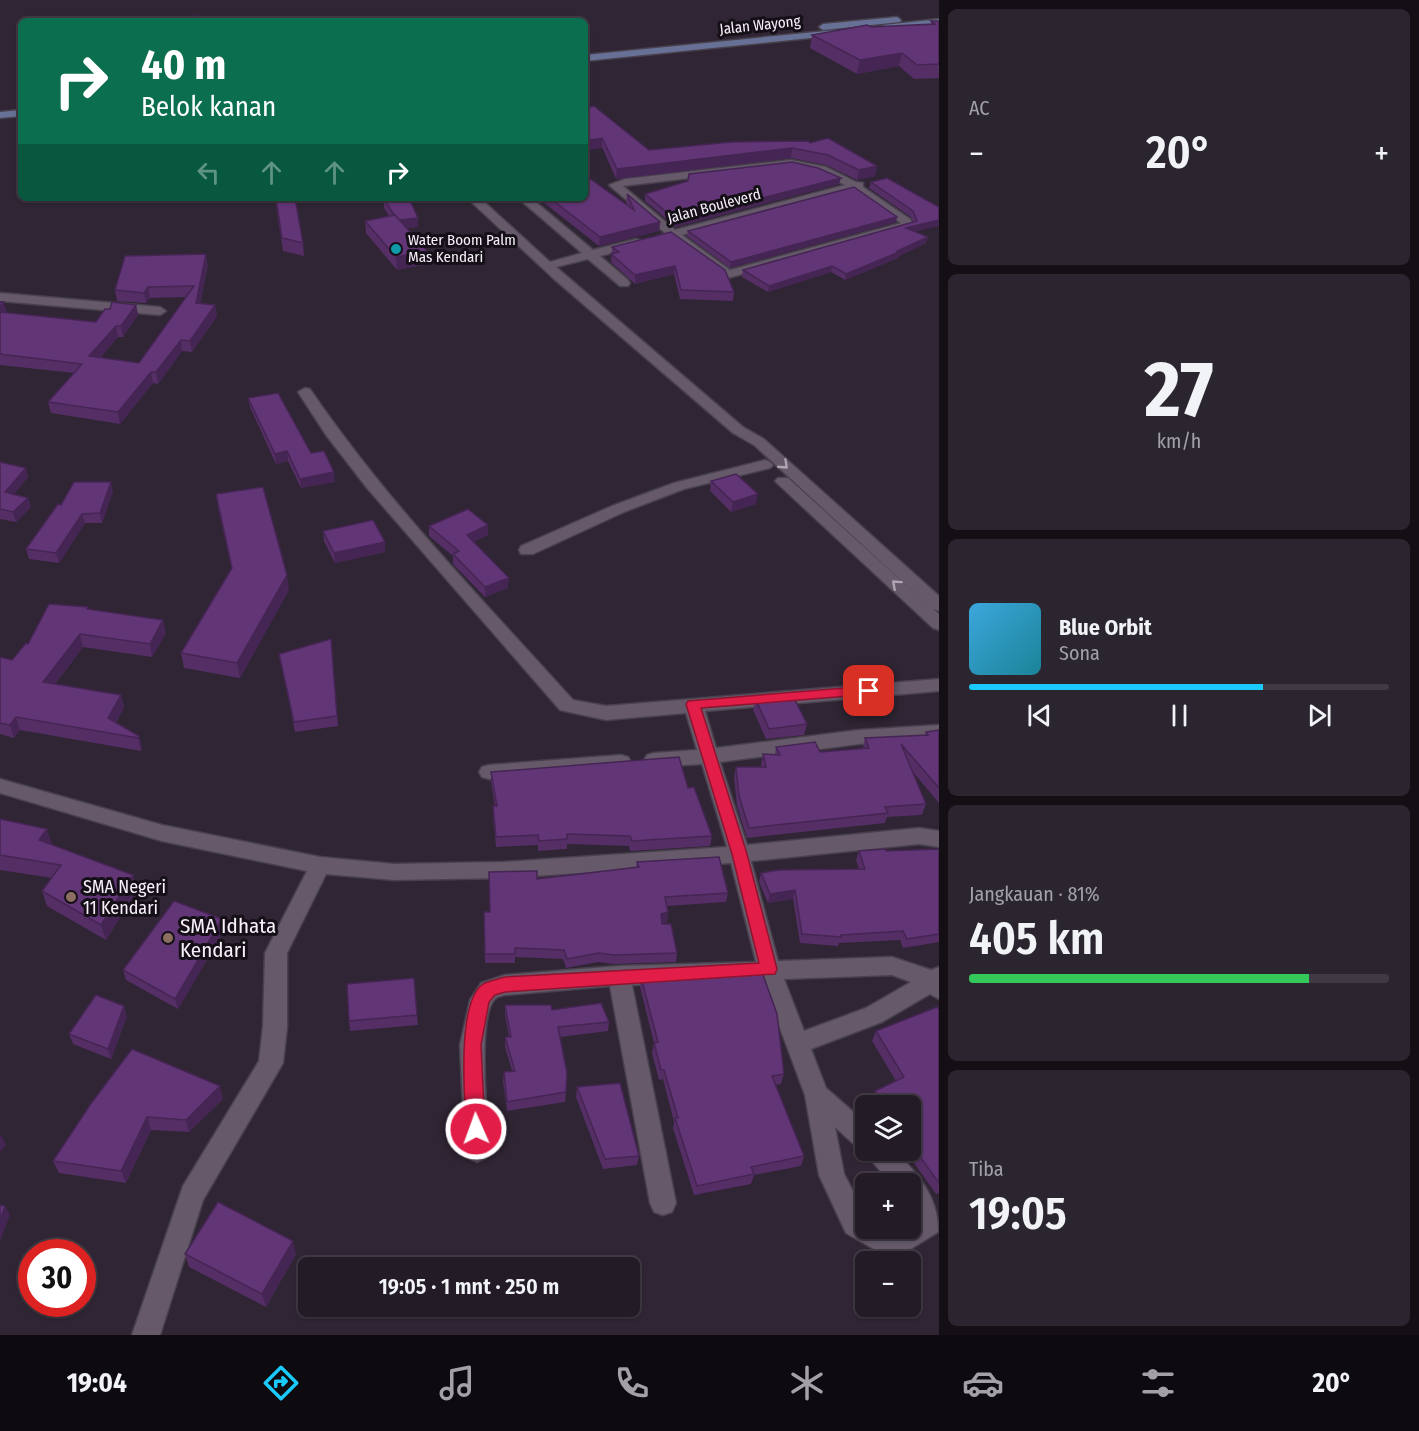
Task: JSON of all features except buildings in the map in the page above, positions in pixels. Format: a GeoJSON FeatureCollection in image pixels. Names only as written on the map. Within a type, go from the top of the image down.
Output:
{"type":"FeatureCollection","features":[{"type":"Feature","properties":{"kind":"main road","name":"Jalan Wayong"},"geometry":{"type":"LineString","coordinates":[[588,51],[939,16]]}},
{"type":"Feature","properties":{"kind":"main road","name":"Jalan Wayong"},"geometry":{"type":"LineString","coordinates":[[588,58],[939,22]]}},
{"type":"Feature","properties":{"kind":"main road"},"geometry":{"type":"LineString","coordinates":[[0,107],[18,105]]}},
{"type":"Feature","properties":{"kind":"main road"},"geometry":{"type":"LineString","coordinates":[[0,115],[18,113]]}},
{"type":"Feature","properties":{"kind":"street"},"geometry":{"type":"LineString","coordinates":[[791,163],[812,166],[856,188],[906,221],[908,225],[733,274],[724,273],[675,235],[636,198],[615,185],[732,171],[791,163]]}},
{"type":"Feature","properties":{"kind":"street"},"geometry":{"type":"LineString","coordinates":[[664,190],[732,171]]}},
{"type":"Feature","properties":{"kind":"street","name":"Jalan Bouleverd"},"geometry":{"type":"LineString","coordinates":[[550,268],[876,181]]}},
{"type":"Feature","properties":{"kind":"street"},"geometry":{"type":"LineString","coordinates":[[477,201],[550,268],[738,430],[759,442],[939,605]]}},
{"type":"Feature","properties":{"kind":"street"},"geometry":{"type":"LineString","coordinates":[[528,201],[624,283]]}},
{"type":"Feature","properties":{"kind":"street","name":"Jalan Bouleverd"},"geometry":{"type":"LineString","coordinates":[[592,256],[652,244],[675,235]]}},
{"type":"Feature","properties":{"kind":"street"},"geometry":{"type":"LineString","coordinates":[[0,297],[160,311]]}},
{"type":"Feature","properties":{"kind":"street"},"geometry":{"type":"LineString","coordinates":[[305,392],[340,448],[445,571],[567,705],[606,713],[693,704],[939,686]]}},
{"type":"Feature","properties":{"kind":"street"},"geometry":{"type":"LineString","coordinates":[[738,430],[746,447],[939,624]]}},
{"type":"Feature","properties":{"kind":"street"},"geometry":{"type":"LineString","coordinates":[[527,550],[618,509],[679,486],[765,465]]}},
{"type":"Feature","properties":{"kind":"street"},"geometry":{"type":"LineString","coordinates":[[693,704],[739,854],[769,969],[817,1095],[832,1175],[855,1224]]}},
{"type":"Feature","properties":{"kind":"street"},"geometry":{"type":"LineString","coordinates":[[489,772],[735,754],[859,737],[939,732]]}},
{"type":"Feature","properties":{"kind":"street"},"geometry":{"type":"LineString","coordinates":[[0,786],[162,833],[320,865],[394,872],[503,870],[739,854],[919,836],[939,838]]}},
{"type":"Feature","properties":{"kind":"street"},"geometry":{"type":"LineString","coordinates":[[146,1335],[192,1195],[271,1064],[275,1027],[276,953],[320,865]]}},
{"type":"Feature","properties":{"kind":"street"},"geometry":{"type":"LineString","coordinates":[[477,1150],[472,1045],[481,1000],[489,990],[505,985],[619,976],[892,966],[937,982]]}},
{"type":"Feature","properties":{"kind":"street"},"geometry":{"type":"LineString","coordinates":[[619,976],[663,1203]]}},
{"type":"Feature","properties":{"kind":"street"},"geometry":{"type":"LineString","coordinates":[[797,1044],[874,1015],[937,982]]}},
{"type":"Feature","properties":{"kind":"street"},"geometry":{"type":"LineString","coordinates":[[817,1095],[855,1129]]}},
{"type":"Feature","properties":{"kind":"street"},"geometry":{"type":"LineString","coordinates":[[888,1161],[900,1173]]}},
{"type":"Feature","properties":{"kind":"street"},"geometry":{"type":"LineString","coordinates":[[921,1198],[929,1223],[921,1229]]}},
{"type":"Feature","properties":{"kind":"place","name":"Water Boom Palm Mas Kendari"},"geometry":{"type":"Point","coordinates":[396,249]}},
{"type":"Feature","properties":{"kind":"place","name":"SMA Negeri 11 Kendari"},"geometry":{"type":"Point","coordinates":[71,897]}},
{"type":"Feature","properties":{"kind":"place","name":"SMA Idhata Kendari"},"geometry":{"type":"Point","coordinates":[168,938]}},
{"type":"Feature","properties":{"kind":"route"},"geometry":{"type":"LineString","coordinates":[[476,1129],[472,1045],[481,1000],[489,990],[505,985],[619,976],[769,969],[739,854],[693,704],[869,691]]}}]}
